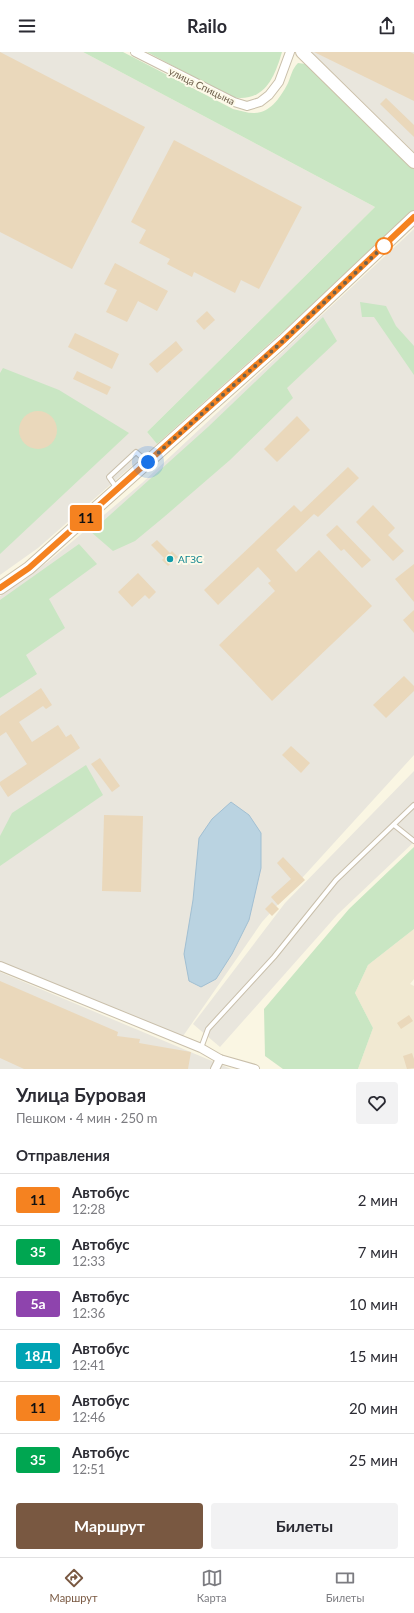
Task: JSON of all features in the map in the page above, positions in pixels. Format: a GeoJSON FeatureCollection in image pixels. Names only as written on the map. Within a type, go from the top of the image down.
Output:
{"type":"FeatureCollection","features":[{"type":"Feature","properties":{"kind":"main road"},"geometry":{"type":"LineString","coordinates":[[302,52],[414,162]]}},
{"type":"Feature","properties":{"kind":"main road"},"geometry":{"type":"LineString","coordinates":[[0,588],[29,568],[118,489],[283,341],[414,217]]}},
{"type":"Feature","properties":{"kind":"street","name":"улица Спицына"},"geometry":{"type":"LineString","coordinates":[[135,52],[234,102],[247,106],[260,102],[279,82],[290,52]]}},
{"type":"Feature","properties":{"kind":"street"},"geometry":{"type":"LineString","coordinates":[[0,966],[201,1048],[220,1059],[255,1069]]}},
{"type":"Feature","properties":{"kind":"street"},"geometry":{"type":"LineString","coordinates":[[216,1069],[220,1059]]}},
{"type":"Feature","properties":{"kind":"lane"},"geometry":{"type":"LineString","coordinates":[[201,1048],[208,1029],[274,957],[336,880],[414,805]]}},
{"type":"Feature","properties":{"kind":"lane"},"geometry":{"type":"LineString","coordinates":[[394,825],[413,840]]}},
{"type":"Feature","properties":{"kind":"shaded area"},"geometry":{"type":"Polygon","coordinates":[[[0,52],[83,52],[375,207],[147,432],[157,444],[38,548],[0,575],[0,52]]]}},
{"type":"Feature","properties":{"kind":"shaded area"},"geometry":{"type":"Polygon","coordinates":[[[311,52],[414,52],[414,153],[311,52]]]}},
{"type":"Feature","properties":{"kind":"shaded area"},"geometry":{"type":"Polygon","coordinates":[[[414,229],[414,755],[262,922],[179,1042],[0,963],[0,596],[49,561],[142,483],[414,229]]]}},
{"type":"Feature","properties":{"kind":"shaded area"},"geometry":{"type":"Polygon","coordinates":[[[414,771],[414,842],[338,914],[220,1047],[193,1024],[285,903],[414,771]]]}},
{"type":"Feature","properties":{"kind":"shaded area"},"geometry":{"type":"Polygon","coordinates":[[[414,929],[414,979],[410,984],[414,986],[414,1069],[358,1069],[373,1028],[355,993],[368,965],[414,929]]]}},
{"type":"Feature","properties":{"kind":"shaded area"},"geometry":{"type":"Polygon","coordinates":[[[0,972],[231,1069],[0,1069],[0,972]]]}},
{"type":"Feature","properties":{"kind":"green space"},"geometry":{"type":"Polygon","coordinates":[[[83,52],[123,52],[233,109],[251,113],[258,113],[270,108],[288,83],[296,65],[298,63],[306,64],[414,169],[414,210],[318,300],[157,444],[147,432],[375,207],[83,52]]]}},
{"type":"Feature","properties":{"kind":"green space"},"geometry":{"type":"Polygon","coordinates":[[[147,52],[282,52],[271,80],[266,87],[260,93],[242,98],[231,97],[147,52]]]}},
{"type":"Feature","properties":{"kind":"green space"},"geometry":{"type":"Polygon","coordinates":[[[360,302],[386,306],[396,326],[414,346],[414,375],[374,317],[362,317],[360,302]]]}},
{"type":"Feature","properties":{"kind":"green space"},"geometry":{"type":"Polygon","coordinates":[[[323,317],[337,341],[287,388],[293,398],[230,460],[135,541],[113,551],[91,532],[208,427],[323,317]]]}},
{"type":"Feature","properties":{"kind":"green space"},"geometry":{"type":"Polygon","coordinates":[[[3,368],[59,390],[129,433],[0,554],[0,373],[3,368]]]}},
{"type":"Feature","properties":{"kind":"green space"},"geometry":{"type":"Polygon","coordinates":[[[79,544],[97,564],[49,599],[65,628],[26,655],[37,674],[0,698],[0,600],[79,544]]]}},
{"type":"Feature","properties":{"kind":"green space"},"geometry":{"type":"Polygon","coordinates":[[[86,765],[103,795],[0,866],[0,836],[12,813],[86,765]]]}},
{"type":"Feature","properties":{"kind":"green space"},"geometry":{"type":"Polygon","coordinates":[[[414,847],[414,929],[368,965],[355,993],[373,1028],[358,1069],[283,1069],[265,1056],[264,1009],[349,909],[414,847]]]}},
{"type":"Feature","properties":{"kind":"water"},"geometry":{"type":"Polygon","coordinates":[[[231,802],[249,815],[261,833],[261,868],[249,920],[232,954],[216,979],[201,987],[189,981],[184,954],[193,900],[199,838],[212,819],[231,802]]]}},
{"type":"Feature","properties":{"kind":"building"},"geometry":{"type":"Polygon","coordinates":[[[0,52],[145,127],[72,269],[0,232],[0,52]]]}},
{"type":"Feature","properties":{"kind":"building"},"geometry":{"type":"Polygon","coordinates":[[[314,52],[410,52],[414,54],[414,101],[314,52]]]}},
{"type":"Feature","properties":{"kind":"building"},"geometry":{"type":"Polygon","coordinates":[[[386,98],[414,125],[414,137],[380,104],[386,98]]]}},
{"type":"Feature","properties":{"kind":"building"},"geometry":{"type":"Polygon","coordinates":[[[174,140],[302,207],[259,289],[241,280],[235,293],[194,272],[192,277],[167,264],[170,259],[139,243],[146,230],[131,222],[174,140]]]}},
{"type":"Feature","properties":{"kind":"building"},"geometry":{"type":"Polygon","coordinates":[[[115,263],[168,291],[157,311],[138,301],[127,322],[106,312],[117,290],[104,284],[115,263]]]}},
{"type":"Feature","properties":{"kind":"building"},"geometry":{"type":"Polygon","coordinates":[[[207,311],[215,320],[204,330],[196,321],[207,311]]]}},
{"type":"Feature","properties":{"kind":"building"},"geometry":{"type":"Polygon","coordinates":[[[75,333],[119,354],[112,369],[68,347],[75,333]]]}},
{"type":"Feature","properties":{"kind":"building"},"geometry":{"type":"Polygon","coordinates":[[[176,341],[183,350],[157,373],[149,364],[176,341]]]}},
{"type":"Feature","properties":{"kind":"building"},"geometry":{"type":"Polygon","coordinates":[[[77,371],[111,387],[107,395],[73,379],[77,371]]]}},
{"type":"Feature","properties":{"kind":"building"},"geometry":{"type":"Polygon","coordinates":[[[38,411],[48,414],[54,420],[57,430],[54,440],[48,446],[38,449],[28,446],[22,440],[19,430],[22,420],[28,414],[38,411]]]}},
{"type":"Feature","properties":{"kind":"building"},"geometry":{"type":"Polygon","coordinates":[[[297,416],[310,430],[277,462],[264,449],[297,416]]]}},
{"type":"Feature","properties":{"kind":"building"},"geometry":{"type":"Polygon","coordinates":[[[348,467],[359,478],[318,517],[314,514],[276,550],[296,572],[319,550],[372,606],[272,701],[219,645],[275,591],[268,583],[271,581],[258,567],[218,605],[204,590],[294,505],[301,512],[348,467]]]}},
{"type":"Feature","properties":{"kind":"building"},"geometry":{"type":"Polygon","coordinates":[[[373,505],[395,528],[388,535],[404,551],[393,561],[356,522],[373,505]]]}},
{"type":"Feature","properties":{"kind":"building"},"geometry":{"type":"Polygon","coordinates":[[[337,525],[371,560],[362,568],[344,549],[341,551],[326,535],[337,525]]]}},
{"type":"Feature","properties":{"kind":"building"},"geometry":{"type":"Polygon","coordinates":[[[157,540],[170,553],[172,551],[178,557],[168,566],[162,560],[164,558],[151,545],[157,540]]]}},
{"type":"Feature","properties":{"kind":"building"},"geometry":{"type":"Polygon","coordinates":[[[414,564],[414,602],[395,579],[414,564]]]}},
{"type":"Feature","properties":{"kind":"building"},"geometry":{"type":"Polygon","coordinates":[[[138,573],[156,592],[149,599],[145,595],[132,607],[118,592],[138,573]]]}},
{"type":"Feature","properties":{"kind":"building"},"geometry":{"type":"Polygon","coordinates":[[[414,610],[414,633],[403,620],[414,610]]]}},
{"type":"Feature","properties":{"kind":"building"},"geometry":{"type":"Polygon","coordinates":[[[404,676],[414,686],[414,691],[386,718],[373,705],[404,676]]]}},
{"type":"Feature","properties":{"kind":"building"},"geometry":{"type":"Polygon","coordinates":[[[41,688],[52,705],[46,709],[43,706],[19,722],[32,742],[58,725],[66,737],[71,734],[80,748],[8,797],[0,785],[0,782],[27,764],[6,732],[0,736],[0,716],[41,688]]]}},
{"type":"Feature","properties":{"kind":"building"},"geometry":{"type":"Polygon","coordinates":[[[291,746],[310,763],[301,773],[282,755],[291,746]]]}},
{"type":"Feature","properties":{"kind":"building"},"geometry":{"type":"Polygon","coordinates":[[[100,758],[120,786],[112,792],[91,764],[100,758]]]}},
{"type":"Feature","properties":{"kind":"building"},"geometry":{"type":"Polygon","coordinates":[[[104,815],[143,816],[141,892],[102,891],[104,815]]]}},
{"type":"Feature","properties":{"kind":"building"},"geometry":{"type":"Polygon","coordinates":[[[283,857],[305,880],[278,905],[271,897],[291,879],[277,863],[283,857]]]}},
{"type":"Feature","properties":{"kind":"building"},"geometry":{"type":"Polygon","coordinates":[[[272,902],[279,909],[272,916],[265,909],[272,902]]]}},
{"type":"Feature","properties":{"kind":"building"},"geometry":{"type":"Polygon","coordinates":[[[0,981],[118,1032],[117,1036],[140,1039],[139,1043],[191,1052],[188,1069],[24,1069],[0,1058],[0,981]]]}},
{"type":"Feature","properties":{"kind":"building"},"geometry":{"type":"Polygon","coordinates":[[[409,1015],[413,1021],[401,1029],[397,1023],[409,1015]]]}},
{"type":"Feature","properties":{"kind":"building"},"geometry":{"type":"Polygon","coordinates":[[[412,1053],[414,1068],[407,1069],[403,1056],[412,1053]]]}},
{"type":"Feature","properties":{"kind":"bus line","name":"11"},"geometry":{"type":"LineString","coordinates":[[0,588],[29,568],[247,374],[414,217]]}},
{"type":"Feature","properties":{"kind":"place","name":"АГЗС"},"geometry":{"type":"Point","coordinates":[170,559]}},
{"type":"Feature","properties":{"kind":"route"},"geometry":{"type":"LineString","coordinates":[[148,462],[247,374],[384,246]]}}]}
